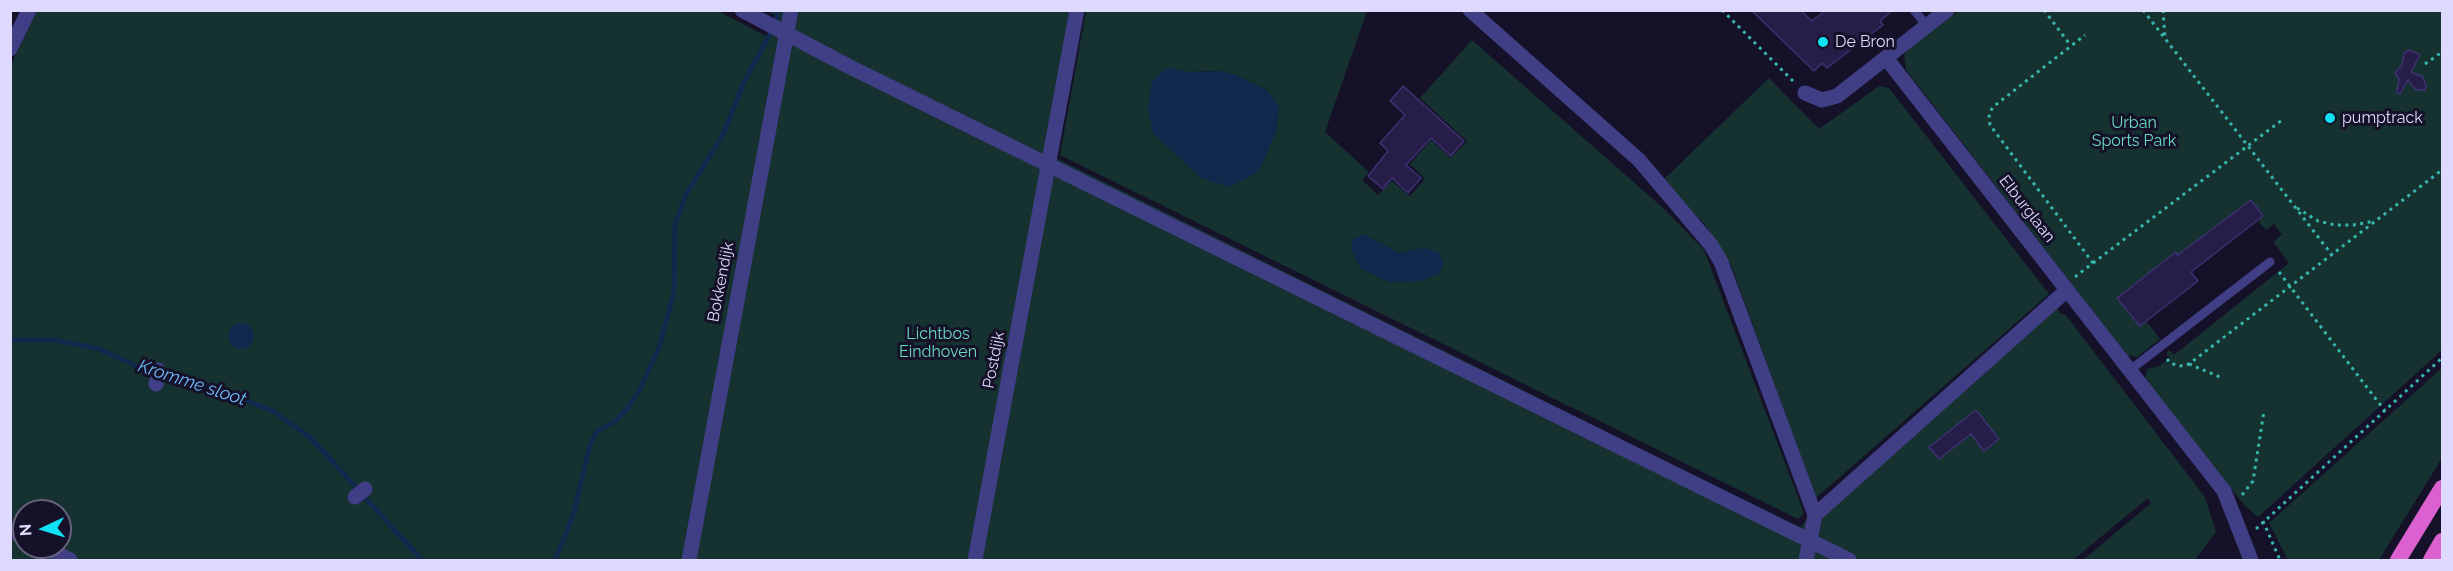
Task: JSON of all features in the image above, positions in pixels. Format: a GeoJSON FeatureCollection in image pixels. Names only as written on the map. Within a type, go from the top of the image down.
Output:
{"type":"FeatureCollection","features":[{"type":"Feature","properties":{"kind":"highway"},"geometry":{"type":"LineString","coordinates":[[2398,561],[2442,488]]}},
{"type":"Feature","properties":{"kind":"highway"},"geometry":{"type":"LineString","coordinates":[[2431,561],[2442,541]]}},
{"type":"Feature","properties":{"kind":"street"},"geometry":{"type":"LineString","coordinates":[[10,49],[29,10]]}},
{"type":"Feature","properties":{"kind":"street"},"geometry":{"type":"LineString","coordinates":[[742,10],[848,66],[1746,510],[1810,539],[1849,561]]}},
{"type":"Feature","properties":{"kind":"street","name":"Bokkendijk"},"geometry":{"type":"LineString","coordinates":[[689,561],[791,10]]}},
{"type":"Feature","properties":{"kind":"street","name":"Postdijk"},"geometry":{"type":"LineString","coordinates":[[975,561],[1077,10]]}},
{"type":"Feature","properties":{"kind":"street"},"geometry":{"type":"LineString","coordinates":[[1470,10],[1639,160],[1711,245],[1721,262],[1815,514],[1806,561]]}},
{"type":"Feature","properties":{"kind":"street"},"geometry":{"type":"LineString","coordinates":[[1805,93],[1822,100],[1837,96],[1942,12]]}},
{"type":"Feature","properties":{"kind":"street","name":"Elburglaan"},"geometry":{"type":"LineString","coordinates":[[1886,58],[2224,491],[2251,561]]}},
{"type":"Feature","properties":{"kind":"street"},"geometry":{"type":"LineString","coordinates":[[1815,514],[2065,288]]}},
{"type":"Feature","properties":{"kind":"lane"},"geometry":{"type":"LineString","coordinates":[[1914,10],[1927,26]]}},
{"type":"Feature","properties":{"kind":"lane"},"geometry":{"type":"LineString","coordinates":[[2130,370],[2270,261]]}},
{"type":"Feature","properties":{"kind":"path"},"geometry":{"type":"LineString","coordinates":[[1722,10],[1805,93]]}},
{"type":"Feature","properties":{"kind":"path"},"geometry":{"type":"LineString","coordinates":[[2044,10],[2071,46]]}},
{"type":"Feature","properties":{"kind":"path"},"geometry":{"type":"LineString","coordinates":[[2143,10],[2332,255]]}},
{"type":"Feature","properties":{"kind":"path"},"geometry":{"type":"LineString","coordinates":[[2163,10],[2166,39]]}},
{"type":"Feature","properties":{"kind":"path"},"geometry":{"type":"LineString","coordinates":[[2085,35],[1993,107],[1989,114],[1990,125],[2093,263]]}},
{"type":"Feature","properties":{"kind":"path"},"geometry":{"type":"LineString","coordinates":[[2425,64],[2442,52]]}},
{"type":"Feature","properties":{"kind":"path"},"geometry":{"type":"LineString","coordinates":[[2065,288],[2093,263],[2282,120]]}},
{"type":"Feature","properties":{"kind":"path"},"geometry":{"type":"LineString","coordinates":[[2189,364],[2442,170]]}},
{"type":"Feature","properties":{"kind":"path"},"geometry":{"type":"LineString","coordinates":[[2295,207],[2318,220],[2336,225],[2353,225],[2377,220]]}},
{"type":"Feature","properties":{"kind":"path"},"geometry":{"type":"LineString","coordinates":[[2270,261],[2385,411]]}},
{"type":"Feature","properties":{"kind":"path"},"geometry":{"type":"LineString","coordinates":[[2158,348],[2170,363],[2189,364],[2220,378]]}},
{"type":"Feature","properties":{"kind":"path"},"geometry":{"type":"LineString","coordinates":[[2243,542],[2263,521],[2442,358]]}},
{"type":"Feature","properties":{"kind":"path"},"geometry":{"type":"LineString","coordinates":[[2229,506],[2246,492],[2253,481],[2264,411]]}},
{"type":"Feature","properties":{"kind":"path"},"geometry":{"type":"LineString","coordinates":[[2263,521],[2280,561]]}},
{"type":"Feature","properties":{"kind":"green space","name":"Lichtbos Eindhoven"},"geometry":{"type":"Polygon","coordinates":[[[37,10],[716,10],[770,38],[775,15],[766,11],[1072,11],[1046,153],[1800,528],[1820,502],[2050,300],[2061,314],[2065,314],[2205,497],[2216,532],[2195,560],[2083,560],[2151,503],[2148,498],[2073,560],[11,560],[10,67],[37,10]]]}},
{"type":"Feature","properties":{"kind":"green space"},"geometry":{"type":"Polygon","coordinates":[[[1086,11],[1367,11],[1325,132],[1369,172],[1362,180],[1378,195],[1392,181],[1410,196],[1425,179],[1410,164],[1431,140],[1451,158],[1467,141],[1420,98],[1472,40],[1662,207],[1704,250],[1804,513],[1798,519],[1060,155],[1086,11]],[[1221,71],[1188,72],[1276,133],[1279,106],[1266,90],[1236,75],[1221,71]],[[1363,234],[1351,249],[1361,268],[1389,282],[1423,248],[1399,253],[1363,234]]]}},
{"type":"Feature","properties":{"kind":"green space","name":"Urban Sports Park"},"geometry":{"type":"Polygon","coordinates":[[[1958,11],[2442,11],[2442,350],[2258,517],[2245,506],[2145,379],[2147,369],[2159,366],[2170,358],[2166,353],[2169,350],[2174,355],[2289,263],[2273,242],[2282,235],[2274,224],[2266,230],[2258,221],[2264,216],[2251,200],[2178,255],[2175,252],[2118,298],[2139,326],[2146,321],[2160,339],[2137,357],[2127,355],[1906,70],[1904,55],[1909,48],[1958,11]]]}},
{"type":"Feature","properties":{"kind":"green space"},"geometry":{"type":"Polygon","coordinates":[[[1769,78],[1819,129],[1879,86],[1889,88],[2049,294],[1816,498],[1731,265],[1703,222],[1660,183],[1769,78]]]}},
{"type":"Feature","properties":{"kind":"green space"},"geometry":{"type":"Polygon","coordinates":[[[2442,368],[2442,458],[2379,560],[2288,560],[2269,523],[2442,368]]]}},
{"type":"Feature","properties":{"kind":"water"},"geometry":{"type":"Polygon","coordinates":[[[1168,67],[1188,72],[1221,71],[1236,75],[1266,90],[1279,106],[1276,132],[1259,171],[1230,187],[1201,178],[1153,133],[1148,109],[1152,81],[1168,67]]]}},
{"type":"Feature","properties":{"kind":"water"},"geometry":{"type":"Polygon","coordinates":[[[1363,234],[1399,253],[1423,248],[1439,252],[1444,264],[1439,274],[1421,281],[1389,282],[1361,268],[1351,249],[1353,239],[1363,234]]]}},
{"type":"Feature","properties":{"kind":"water"},"geometry":{"type":"Polygon","coordinates":[[[241,323],[250,327],[254,336],[250,345],[241,349],[232,345],[228,336],[232,327],[241,323]]]}},
{"type":"Feature","properties":{"kind":"building","name":"De Bron"},"geometry":{"type":"Polygon","coordinates":[[[1751,10],[1800,10],[1812,21],[1826,10],[1893,10],[1880,21],[1883,25],[1827,68],[1822,63],[1814,71],[1751,10]]]}},
{"type":"Feature","properties":{"kind":"building"},"geometry":{"type":"Polygon","coordinates":[[[2410,50],[2420,55],[2411,72],[2423,77],[2426,86],[2425,90],[2416,90],[2408,80],[2400,94],[2397,93],[2399,79],[2395,73],[2402,65],[2404,53],[2410,50]]]}},
{"type":"Feature","properties":{"kind":"building"},"geometry":{"type":"Polygon","coordinates":[[[1403,86],[1464,141],[1451,156],[1431,138],[1406,165],[1421,178],[1408,193],[1392,178],[1383,189],[1368,176],[1388,151],[1380,143],[1405,115],[1390,101],[1403,86]]]}},
{"type":"Feature","properties":{"kind":"building"},"geometry":{"type":"Polygon","coordinates":[[[2251,200],[2263,216],[2191,272],[2198,281],[2140,326],[2117,298],[2176,252],[2178,255],[2251,200]]]}},
{"type":"Feature","properties":{"kind":"building"},"geometry":{"type":"Polygon","coordinates":[[[1976,410],[1999,439],[1984,451],[1971,434],[1939,459],[1929,447],[1976,410]]]}},
{"type":"Feature","properties":{"kind":"waterway"},"geometry":{"type":"LineString","coordinates":[[776,20],[778,10]]}},
{"type":"Feature","properties":{"kind":"waterway"},"geometry":{"type":"LineString","coordinates":[[555,560],[573,516],[590,445],[597,431],[614,422],[627,409],[640,389],[659,348],[674,292],[675,225],[686,194],[723,135],[744,82],[771,32]]}},
{"type":"Feature","properties":{"kind":"waterway","name":"Kromme sloot"},"geometry":{"type":"LineString","coordinates":[[10,340],[56,340],[99,349],[159,376],[198,382],[273,411],[311,438],[422,560]]}},
{"type":"Feature","properties":{"kind":"place","name":"De Bron"},"geometry":{"type":"Point","coordinates":[1823,42]}},
{"type":"Feature","properties":{"kind":"place","name":"pumptrack"},"geometry":{"type":"Point","coordinates":[2330,118]}}]}
